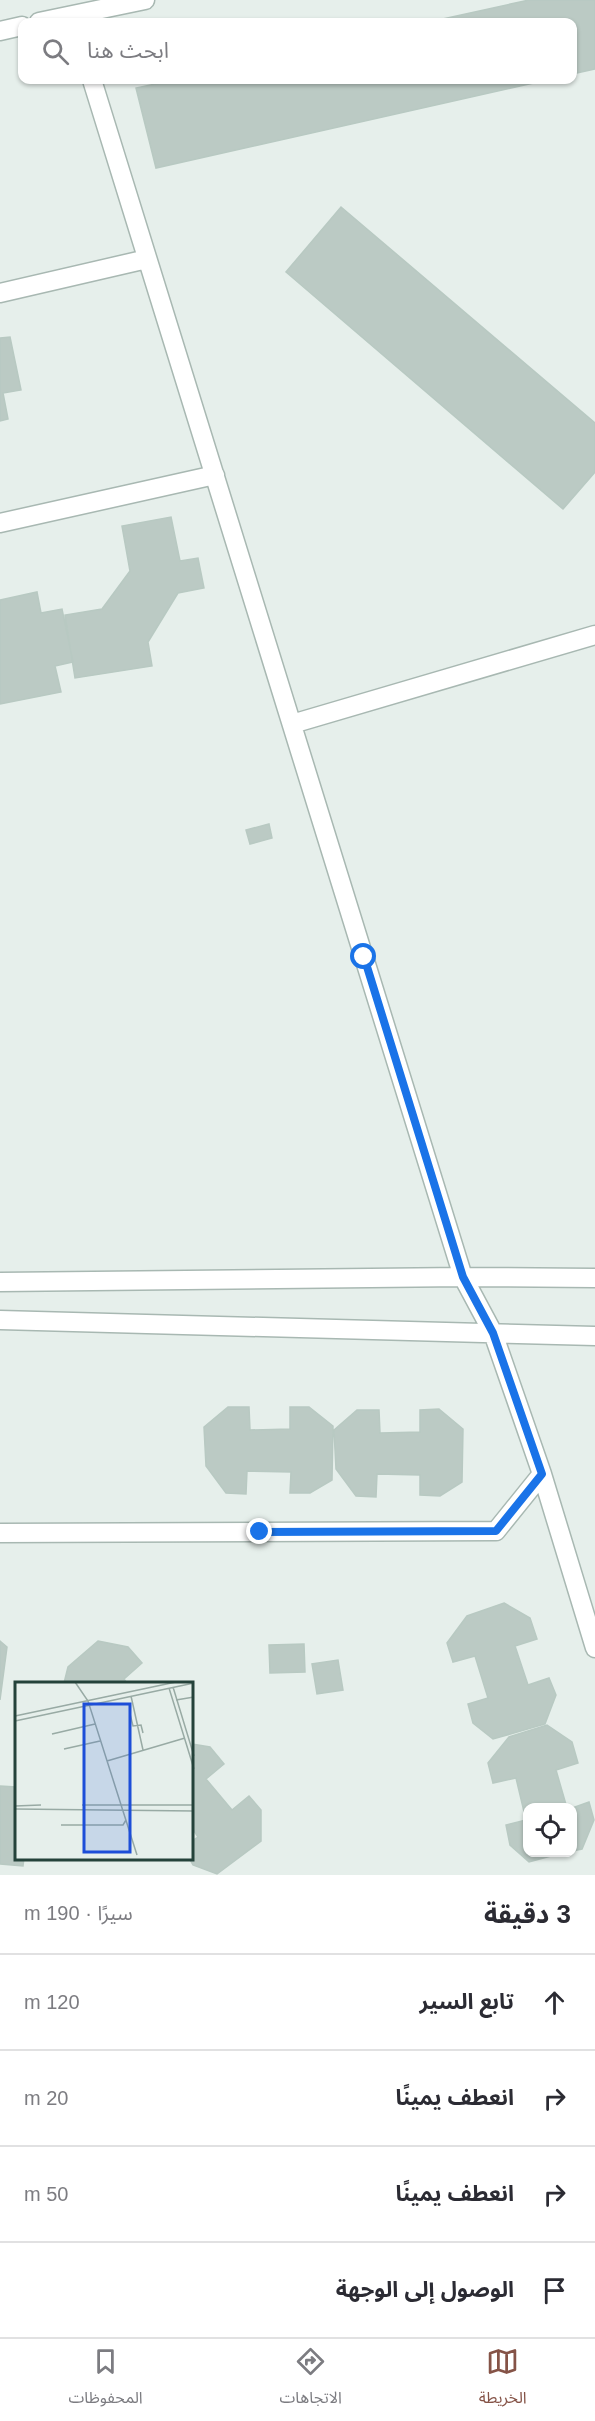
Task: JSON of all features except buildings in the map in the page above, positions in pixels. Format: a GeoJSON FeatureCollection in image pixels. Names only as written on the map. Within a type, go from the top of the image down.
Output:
{"type":"FeatureCollection","features":[{"type":"Feature","properties":{"kind":"street"},"geometry":{"type":"LineString","coordinates":[[53,18],[145,0]]}},
{"type":"Feature","properties":{"kind":"street"},"geometry":{"type":"LineString","coordinates":[[0,31],[18,27]]}},
{"type":"Feature","properties":{"kind":"street"},"geometry":{"type":"LineString","coordinates":[[93,84],[463,1277],[493,1333],[542,1474],[595,1648]]}},
{"type":"Feature","properties":{"kind":"street"},"geometry":{"type":"LineString","coordinates":[[0,293],[147,259]]}},
{"type":"Feature","properties":{"kind":"street"},"geometry":{"type":"LineString","coordinates":[[0,522],[215,475]]}},
{"type":"Feature","properties":{"kind":"street"},"geometry":{"type":"LineString","coordinates":[[292,724],[595,635]]}},
{"type":"Feature","properties":{"kind":"street"},"geometry":{"type":"LineString","coordinates":[[0,1282],[463,1277],[595,1278]]}},
{"type":"Feature","properties":{"kind":"street"},"geometry":{"type":"LineString","coordinates":[[0,1320],[595,1336]]}},
{"type":"Feature","properties":{"kind":"street"},"geometry":{"type":"LineString","coordinates":[[0,1533],[496,1531],[542,1474]]}},
{"type":"Feature","properties":{"kind":"route"},"geometry":{"type":"LineString","coordinates":[[260,1532],[496,1531],[542,1474],[493,1333],[463,1277],[364,957]]}}]}
